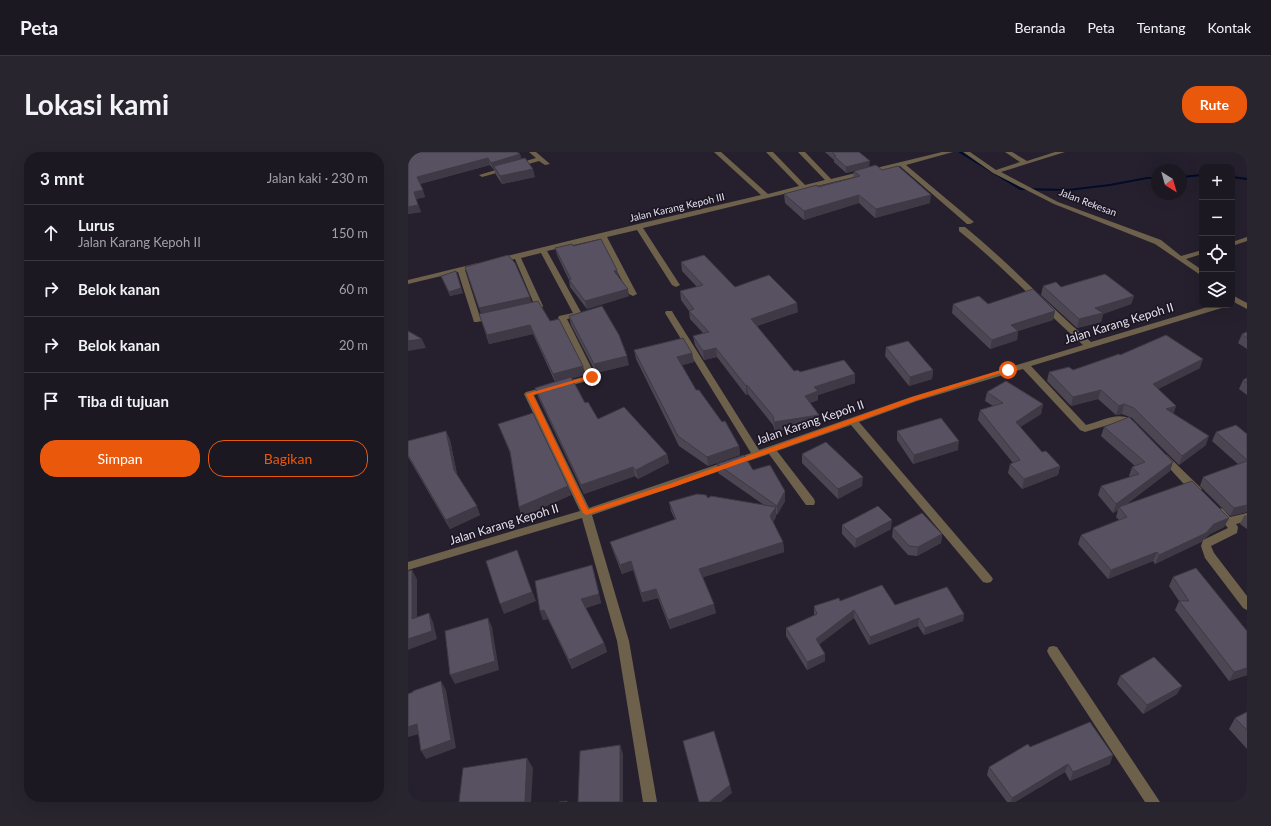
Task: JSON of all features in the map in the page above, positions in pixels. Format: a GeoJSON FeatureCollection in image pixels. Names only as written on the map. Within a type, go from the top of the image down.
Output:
{"type":"FeatureCollection","features":[{"type":"Feature","properties":{"kind":"street"},"geometry":{"type":"LineString","coordinates":[[532,152],[547,164]]}},
{"type":"Feature","properties":{"kind":"street"},"geometry":{"type":"LineString","coordinates":[[717,152],[766,196]]}},
{"type":"Feature","properties":{"kind":"street"},"geometry":{"type":"LineString","coordinates":[[769,152],[803,187]]}},
{"type":"Feature","properties":{"kind":"street"},"geometry":{"type":"LineString","coordinates":[[801,152],[830,181]]}},
{"type":"Feature","properties":{"kind":"street","name":"Jalan Karang Kepoh III"},"geometry":{"type":"LineString","coordinates":[[408,282],[901,164],[929,154],[949,152]]}},
{"type":"Feature","properties":{"kind":"street","name":"Jalan Rekesan"},"geometry":{"type":"LineString","coordinates":[[966,152],[995,172],[1056,203],[1158,242],[1199,272]]}},
{"type":"Feature","properties":{"kind":"street"},"geometry":{"type":"LineString","coordinates":[[1008,152],[1026,163]]}},
{"type":"Feature","properties":{"kind":"street"},"geometry":{"type":"LineString","coordinates":[[995,172],[1062,152]]}},
{"type":"Feature","properties":{"kind":"street"},"geometry":{"type":"LineString","coordinates":[[482,175],[539,158]]}},
{"type":"Feature","properties":{"kind":"street"},"geometry":{"type":"LineString","coordinates":[[901,164],[970,222]]}},
{"type":"Feature","properties":{"kind":"street"},"geometry":{"type":"LineString","coordinates":[[638,226],[676,285]]}},
{"type":"Feature","properties":{"kind":"street"},"geometry":{"type":"LineString","coordinates":[[962,229],[988,250],[1047,308],[1090,346]]}},
{"type":"Feature","properties":{"kind":"street"},"geometry":{"type":"LineString","coordinates":[[602,235],[633,294]]}},
{"type":"Feature","properties":{"kind":"street"},"geometry":{"type":"LineString","coordinates":[[1235,243],[1247,240]]}},
{"type":"Feature","properties":{"kind":"street"},"geometry":{"type":"LineString","coordinates":[[543,250],[578,314],[562,318],[592,377],[529,394],[586,513],[623,641],[650,802]]}},
{"type":"Feature","properties":{"kind":"street"},"geometry":{"type":"LineString","coordinates":[[1181,258],[1199,253]]}},
{"type":"Feature","properties":{"kind":"street"},"geometry":{"type":"LineString","coordinates":[[517,256],[539,306],[525,309]]}},
{"type":"Feature","properties":{"kind":"street"},"geometry":{"type":"LineString","coordinates":[[461,270],[476,320],[504,314]]}},
{"type":"Feature","properties":{"kind":"street"},"geometry":{"type":"LineString","coordinates":[[1235,301],[1247,308]]}},
{"type":"Feature","properties":{"kind":"street","name":"Jalan Karang Kepoh II"},"geometry":{"type":"LineString","coordinates":[[408,566],[586,513],[672,485],[914,398],[1212,308]]}},
{"type":"Feature","properties":{"kind":"street"},"geometry":{"type":"LineString","coordinates":[[669,313],[757,454]]}},
{"type":"Feature","properties":{"kind":"street"},"geometry":{"type":"LineString","coordinates":[[1025,365],[1083,428],[1085,429],[1121,418],[1128,421],[1139,432]]}},
{"type":"Feature","properties":{"kind":"street"},"geometry":{"type":"LineString","coordinates":[[853,421],[987,580]]}},
{"type":"Feature","properties":{"kind":"street"},"geometry":{"type":"LineString","coordinates":[[1156,449],[1233,527],[1234,530],[1213,539],[1207,543],[1206,546],[1209,555],[1247,605]]}},
{"type":"Feature","properties":{"kind":"street"},"geometry":{"type":"LineString","coordinates":[[771,450],[810,502]]}},
{"type":"Feature","properties":{"kind":"street"},"geometry":{"type":"LineString","coordinates":[[1228,522],[1247,517]]}},
{"type":"Feature","properties":{"kind":"street"},"geometry":{"type":"LineString","coordinates":[[1053,651],[1153,802]]}},
{"type":"Feature","properties":{"kind":"building"},"geometry":{"type":"Polygon","coordinates":[[[408,152],[517,152],[520,154],[491,163],[488,158],[417,177],[423,190],[414,192],[418,205],[408,207],[408,152]]]}},
{"type":"Feature","properties":{"kind":"building"},"geometry":{"type":"Polygon","coordinates":[[[832,152],[859,152],[870,161],[846,167],[834,156],[836,156],[832,152]]]}},
{"type":"Feature","properties":{"kind":"building"},"geometry":{"type":"Polygon","coordinates":[[[525,158],[533,169],[500,176],[494,166],[525,158]]]}},
{"type":"Feature","properties":{"kind":"building"},"geometry":{"type":"Polygon","coordinates":[[[876,165],[882,170],[898,166],[931,195],[876,209],[859,195],[804,211],[784,194],[860,176],[854,171],[876,165]]]}},
{"type":"Feature","properties":{"kind":"building"},"geometry":{"type":"Polygon","coordinates":[[[601,239],[617,270],[614,271],[628,289],[585,301],[569,280],[571,279],[555,248],[572,244],[573,246],[601,239]]]}},
{"type":"Feature","properties":{"kind":"building"},"geometry":{"type":"Polygon","coordinates":[[[508,255],[515,263],[530,297],[479,308],[465,267],[508,255]]]}},
{"type":"Feature","properties":{"kind":"building"},"geometry":{"type":"Polygon","coordinates":[[[704,255],[735,287],[769,275],[797,303],[751,319],[794,371],[798,370],[800,372],[844,360],[855,374],[814,387],[818,391],[805,396],[819,415],[774,422],[773,416],[747,385],[746,386],[716,348],[703,351],[693,336],[709,332],[689,311],[694,309],[680,291],[703,285],[681,262],[704,255]]]}},
{"type":"Feature","properties":{"kind":"building"},"geometry":{"type":"Polygon","coordinates":[[[456,271],[461,288],[449,292],[441,276],[456,271]]]}},
{"type":"Feature","properties":{"kind":"building"},"geometry":{"type":"Polygon","coordinates":[[[1105,274],[1134,296],[1095,308],[1103,313],[1079,319],[1043,286],[1056,282],[1061,287],[1105,274]]]}},
{"type":"Feature","properties":{"kind":"building"},"geometry":{"type":"Polygon","coordinates":[[[1033,289],[1055,311],[1011,325],[1018,331],[992,340],[953,304],[979,296],[988,304],[1033,289]]]}},
{"type":"Feature","properties":{"kind":"building"},"geometry":{"type":"Polygon","coordinates":[[[538,301],[550,321],[559,319],[583,366],[553,374],[530,325],[487,335],[479,314],[538,301]]]}},
{"type":"Feature","properties":{"kind":"building"},"geometry":{"type":"Polygon","coordinates":[[[602,306],[619,335],[627,356],[594,364],[569,316],[602,306]]]}},
{"type":"Feature","properties":{"kind":"building"},"geometry":{"type":"Polygon","coordinates":[[[408,331],[422,339],[408,341],[408,331]]]}},
{"type":"Feature","properties":{"kind":"building"},"geometry":{"type":"Polygon","coordinates":[[[1247,332],[1247,338],[1242,334],[1247,332]]]}},
{"type":"Feature","properties":{"kind":"building"},"geometry":{"type":"Polygon","coordinates":[[[1166,335],[1203,359],[1153,384],[1176,406],[1166,409],[1209,436],[1182,456],[1134,408],[1124,404],[1119,406],[1101,390],[1073,397],[1049,372],[1069,367],[1073,370],[1119,354],[1120,355],[1166,335]]]}},
{"type":"Feature","properties":{"kind":"building"},"geometry":{"type":"Polygon","coordinates":[[[683,338],[692,353],[677,357],[696,390],[699,390],[722,422],[725,421],[739,446],[707,457],[678,436],[634,350],[683,338]]]}},
{"type":"Feature","properties":{"kind":"building"},"geometry":{"type":"Polygon","coordinates":[[[908,341],[933,370],[910,377],[886,347],[908,341]]]}},
{"type":"Feature","properties":{"kind":"building"},"geometry":{"type":"Polygon","coordinates":[[[571,377],[585,403],[588,402],[598,419],[624,407],[667,454],[636,470],[633,467],[581,485],[535,388],[571,377]]]}},
{"type":"Feature","properties":{"kind":"building"},"geometry":{"type":"Polygon","coordinates":[[[1006,381],[1043,404],[1016,422],[1042,452],[1046,451],[1060,466],[1024,479],[1010,464],[1020,460],[980,410],[1003,403],[987,392],[1006,381]]]}},
{"type":"Feature","properties":{"kind":"building"},"geometry":{"type":"Polygon","coordinates":[[[533,413],[568,486],[519,507],[510,451],[498,424],[533,413]]]}},
{"type":"Feature","properties":{"kind":"building"},"geometry":{"type":"Polygon","coordinates":[[[1129,417],[1173,462],[1116,504],[1101,486],[1139,474],[1132,467],[1145,462],[1104,427],[1129,417]]]}},
{"type":"Feature","properties":{"kind":"building"},"geometry":{"type":"Polygon","coordinates":[[[941,418],[959,441],[914,455],[897,431],[941,418]]]}},
{"type":"Feature","properties":{"kind":"building"},"geometry":{"type":"Polygon","coordinates":[[[1236,425],[1247,434],[1247,460],[1216,432],[1236,425]]]}},
{"type":"Feature","properties":{"kind":"building"},"geometry":{"type":"Polygon","coordinates":[[[446,431],[454,470],[477,506],[446,520],[408,455],[408,441],[446,431]]]}},
{"type":"Feature","properties":{"kind":"building"},"geometry":{"type":"Polygon","coordinates":[[[826,442],[863,477],[838,489],[802,454],[826,442]]]}},
{"type":"Feature","properties":{"kind":"building"},"geometry":{"type":"Polygon","coordinates":[[[744,455],[753,470],[770,465],[785,491],[777,506],[717,464],[744,455]]]}},
{"type":"Feature","properties":{"kind":"building"},"geometry":{"type":"Polygon","coordinates":[[[1247,461],[1247,505],[1234,508],[1203,477],[1247,461]]]}},
{"type":"Feature","properties":{"kind":"building"},"geometry":{"type":"Polygon","coordinates":[[[1192,481],[1229,518],[1214,524],[1206,533],[1159,555],[1157,552],[1111,570],[1081,535],[1127,517],[1119,507],[1192,481]]]}},
{"type":"Feature","properties":{"kind":"building"},"geometry":{"type":"Polygon","coordinates":[[[697,494],[706,495],[708,498],[711,496],[776,507],[770,516],[783,542],[699,569],[714,604],[668,620],[656,589],[641,593],[631,561],[620,565],[610,542],[676,519],[669,502],[697,494]]]}},
{"type":"Feature","properties":{"kind":"building"},"geometry":{"type":"Polygon","coordinates":[[[878,506],[892,520],[856,539],[842,525],[878,506]]]}},
{"type":"Feature","properties":{"kind":"building"},"geometry":{"type":"Polygon","coordinates":[[[922,513],[942,534],[918,547],[909,546],[893,528],[922,513]]]}},
{"type":"Feature","properties":{"kind":"building"},"geometry":{"type":"Polygon","coordinates":[[[517,550],[532,592],[500,604],[486,561],[517,550]]]}},
{"type":"Feature","properties":{"kind":"building"},"geometry":{"type":"Polygon","coordinates":[[[592,565],[599,594],[581,599],[604,643],[569,660],[544,610],[540,611],[535,581],[592,565]]]}},
{"type":"Feature","properties":{"kind":"building"},"geometry":{"type":"Polygon","coordinates":[[[1196,568],[1247,631],[1247,668],[1234,672],[1179,601],[1189,601],[1173,577],[1196,568]]]}},
{"type":"Feature","properties":{"kind":"building"},"geometry":{"type":"Polygon","coordinates":[[[412,570],[412,619],[429,613],[432,631],[408,639],[408,571],[412,570]]]}},
{"type":"Feature","properties":{"kind":"building"},"geometry":{"type":"Polygon","coordinates":[[[882,585],[895,605],[947,587],[964,614],[925,628],[919,618],[870,637],[854,610],[816,639],[825,654],[807,662],[786,628],[817,614],[814,606],[839,598],[840,601],[882,585]]]}},
{"type":"Feature","properties":{"kind":"building"},"geometry":{"type":"Polygon","coordinates":[[[488,618],[495,661],[450,675],[445,631],[488,618]]]}},
{"type":"Feature","properties":{"kind":"building"},"geometry":{"type":"Polygon","coordinates":[[[1154,657],[1182,686],[1147,705],[1120,676],[1154,657]]]}},
{"type":"Feature","properties":{"kind":"building"},"geometry":{"type":"Polygon","coordinates":[[[441,681],[451,740],[421,751],[417,724],[408,727],[408,694],[441,681]]]}},
{"type":"Feature","properties":{"kind":"building"},"geometry":{"type":"Polygon","coordinates":[[[1247,712],[1247,730],[1235,718],[1247,712]]]}},
{"type":"Feature","properties":{"kind":"building"},"geometry":{"type":"Polygon","coordinates":[[[1090,722],[1113,755],[1073,772],[1068,764],[1012,798],[989,767],[1028,744],[1030,747],[1090,722]]]}},
{"type":"Feature","properties":{"kind":"building"},"geometry":{"type":"Polygon","coordinates":[[[714,731],[730,785],[709,802],[699,802],[683,741],[714,731]]]}},
{"type":"Feature","properties":{"kind":"building"},"geometry":{"type":"Polygon","coordinates":[[[620,745],[620,802],[578,802],[580,751],[620,745]]]}},
{"type":"Feature","properties":{"kind":"building"},"geometry":{"type":"Polygon","coordinates":[[[527,758],[525,802],[459,802],[463,768],[527,758]]]}},
{"type":"Feature","properties":{"kind":"waterway"},"geometry":{"type":"LineString","coordinates":[[960,152],[1020,189],[1068,190],[1151,178]]}},
{"type":"Feature","properties":{"kind":"waterway"},"geometry":{"type":"LineString","coordinates":[[1187,176],[1199,175]]}},
{"type":"Feature","properties":{"kind":"waterway"},"geometry":{"type":"LineString","coordinates":[[1235,177],[1247,179]]}},
{"type":"Feature","properties":{"kind":"route"},"geometry":{"type":"LineString","coordinates":[[592,377],[529,394],[586,513],[672,485],[914,398],[1008,370]]}}]}
